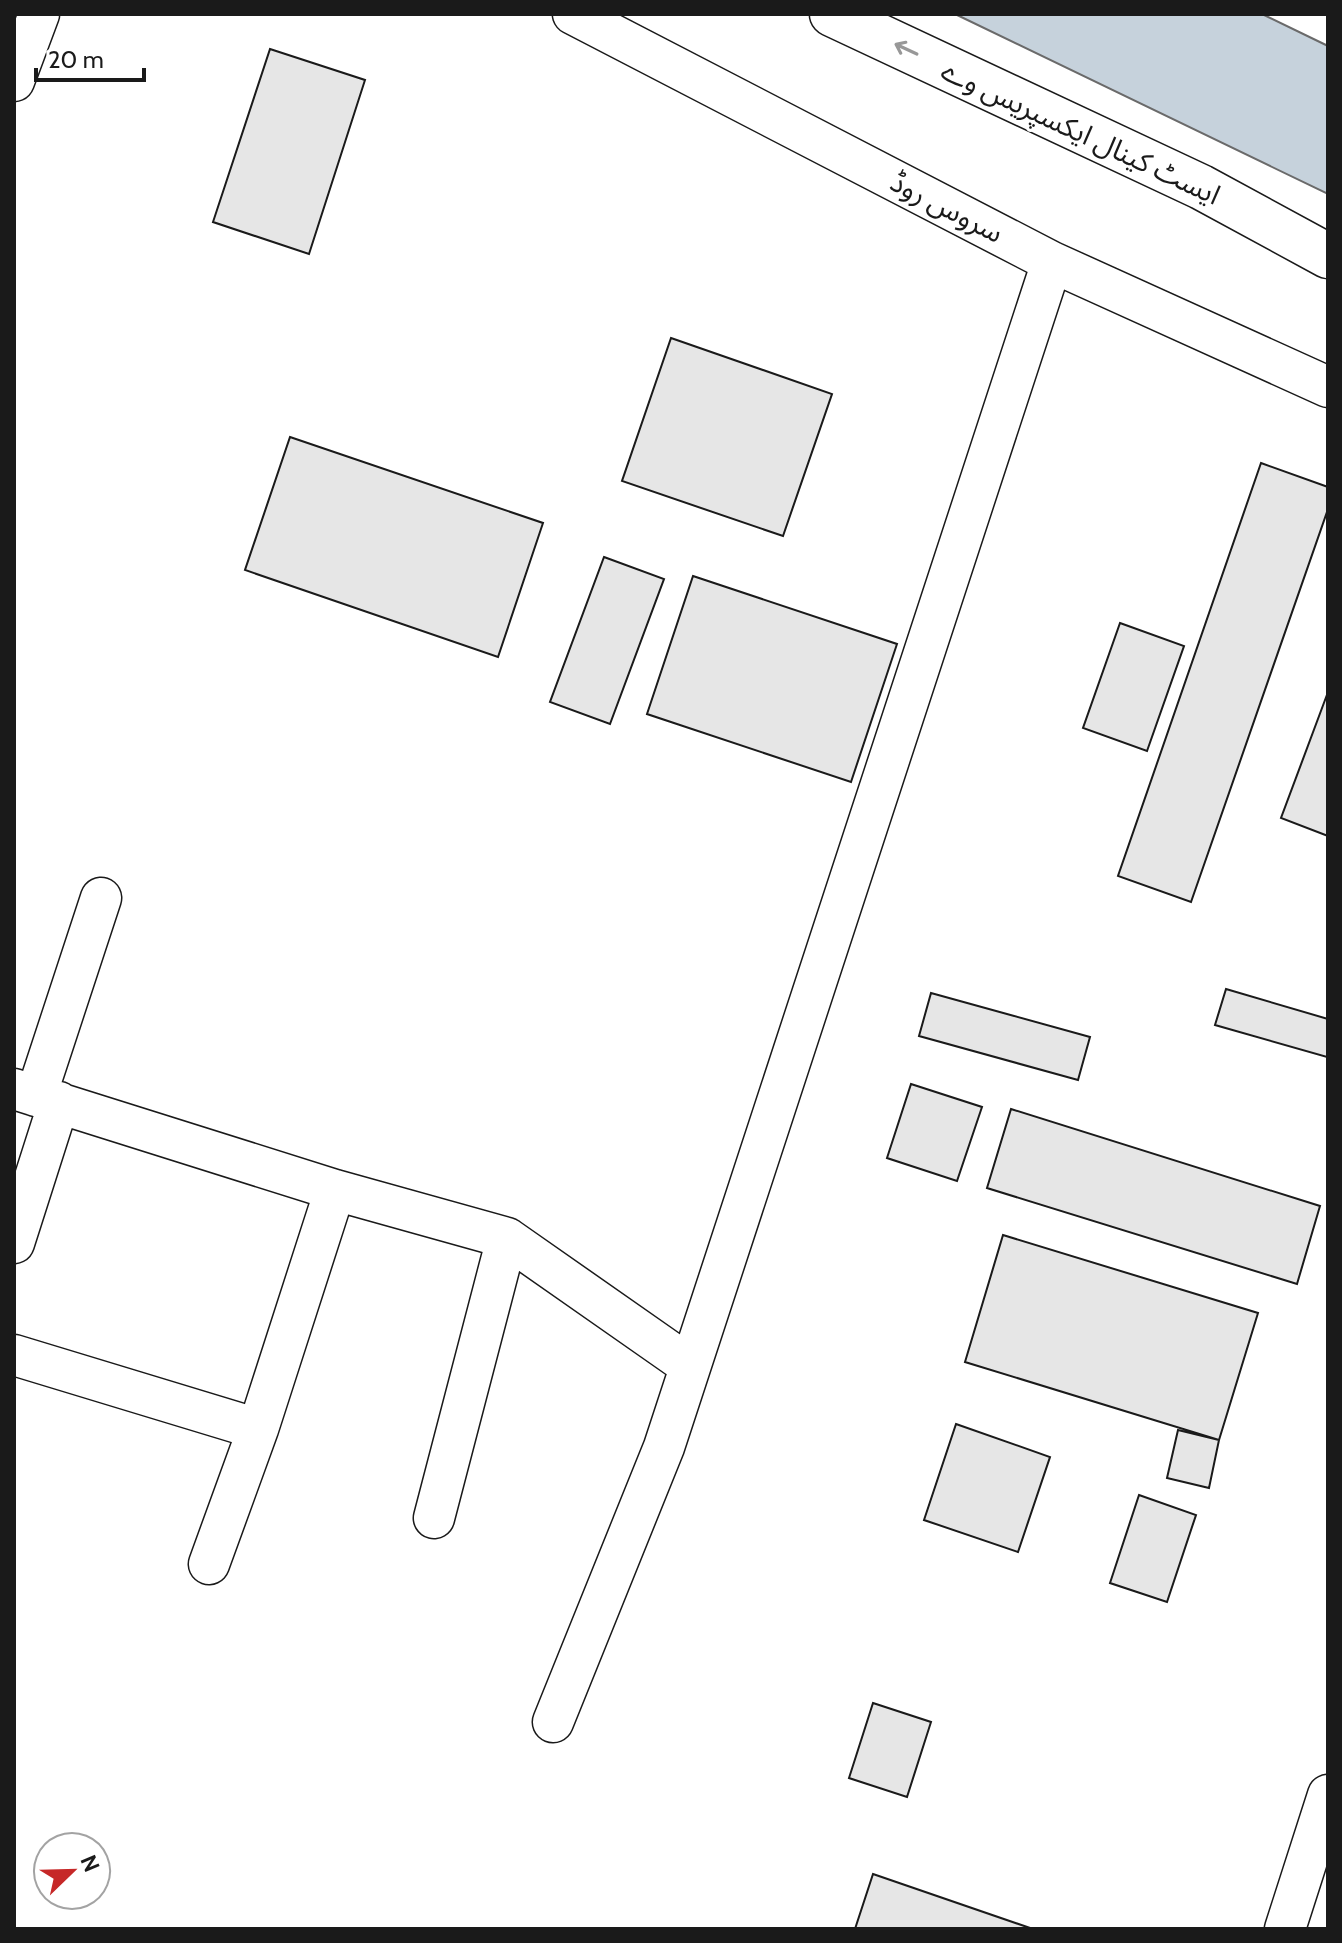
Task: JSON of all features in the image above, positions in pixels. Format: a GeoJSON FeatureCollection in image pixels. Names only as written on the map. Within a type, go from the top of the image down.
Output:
{"type":"FeatureCollection","features":[{"type":"Feature","properties":{"kind":"main road","name":"ایسٹ کینال ایکسپریس وے"},"geometry":{"type":"LineString","coordinates":[[832,14],[1201,187],[1328,256]]}},
{"type":"Feature","properties":{"kind":"main road"},"geometry":{"type":"LineString","coordinates":[[1201,187],[1328,245]]}},
{"type":"Feature","properties":{"kind":"street"},"geometry":{"type":"LineString","coordinates":[[14,81],[39,14]]}},
{"type":"Feature","properties":{"kind":"street","name":"سروس روڈ"},"geometry":{"type":"LineString","coordinates":[[573,14],[1052,262],[1328,387]]}},
{"type":"Feature","properties":{"kind":"street"},"geometry":{"type":"LineString","coordinates":[[553,1722],[664,1447],[1052,262]]}},
{"type":"Feature","properties":{"kind":"street"},"geometry":{"type":"LineString","coordinates":[[14,1243],[36,1096],[101,898]]}},
{"type":"Feature","properties":{"kind":"street"},"geometry":{"type":"LineString","coordinates":[[36,1096],[335,1190],[507,1238],[690,1366]]}},
{"type":"Feature","properties":{"kind":"street"},"geometry":{"type":"LineString","coordinates":[[209,1564],[258,1429],[335,1190]]}},
{"type":"Feature","properties":{"kind":"street"},"geometry":{"type":"LineString","coordinates":[[434,1518],[507,1238]]}},
{"type":"Feature","properties":{"kind":"street"},"geometry":{"type":"LineString","coordinates":[[14,1355],[258,1429]]}},
{"type":"Feature","properties":{"kind":"street"},"geometry":{"type":"LineString","coordinates":[[1285,1929],[1326,1808]]}},
{"type":"Feature","properties":{"kind":"shaded area"},"geometry":{"type":"Polygon","coordinates":[[[955,14],[1262,14],[1328,46],[1328,194],[955,14]]]}},
{"type":"Feature","properties":{"kind":"building"},"geometry":{"type":"Polygon","coordinates":[[[270,49],[365,80],[309,254],[213,222],[270,49]]]}},
{"type":"Feature","properties":{"kind":"building"},"geometry":{"type":"Polygon","coordinates":[[[671,338],[832,394],[783,536],[622,481],[671,338]]]}},
{"type":"Feature","properties":{"kind":"building"},"geometry":{"type":"Polygon","coordinates":[[[290,437],[543,523],[498,657],[245,570],[290,437]]]}},
{"type":"Feature","properties":{"kind":"building"},"geometry":{"type":"Polygon","coordinates":[[[1261,463],[1328,487],[1328,509],[1191,902],[1118,876],[1261,463]]]}},
{"type":"Feature","properties":{"kind":"building"},"geometry":{"type":"Polygon","coordinates":[[[604,557],[664,579],[610,724],[550,702],[604,557]]]}},
{"type":"Feature","properties":{"kind":"building"},"geometry":{"type":"Polygon","coordinates":[[[693,576],[897,644],[851,782],[647,714],[693,576]]]}},
{"type":"Feature","properties":{"kind":"building"},"geometry":{"type":"Polygon","coordinates":[[[1120,623],[1184,646],[1147,751],[1083,728],[1120,623]]]}},
{"type":"Feature","properties":{"kind":"building"},"geometry":{"type":"Polygon","coordinates":[[[1328,692],[1328,836],[1281,818],[1328,692]]]}},
{"type":"Feature","properties":{"kind":"building"},"geometry":{"type":"Polygon","coordinates":[[[1226,989],[1328,1019],[1327,1057],[1215,1025],[1226,989]]]}},
{"type":"Feature","properties":{"kind":"building"},"geometry":{"type":"Polygon","coordinates":[[[931,993],[1090,1037],[1078,1080],[919,1036],[931,993]]]}},
{"type":"Feature","properties":{"kind":"building"},"geometry":{"type":"Polygon","coordinates":[[[911,1084],[982,1107],[957,1181],[887,1158],[911,1084]]]}},
{"type":"Feature","properties":{"kind":"building"},"geometry":{"type":"Polygon","coordinates":[[[1011,1109],[1320,1206],[1297,1284],[987,1188],[1011,1109]]]}},
{"type":"Feature","properties":{"kind":"building"},"geometry":{"type":"Polygon","coordinates":[[[1003,1235],[1258,1313],[1219,1440],[965,1362],[1003,1235]]]}},
{"type":"Feature","properties":{"kind":"building"},"geometry":{"type":"Polygon","coordinates":[[[956,1424],[1050,1457],[1018,1552],[924,1520],[956,1424]]]}},
{"type":"Feature","properties":{"kind":"building"},"geometry":{"type":"Polygon","coordinates":[[[1178,1430],[1219,1440],[1209,1488],[1167,1478],[1178,1430]]]}},
{"type":"Feature","properties":{"kind":"building"},"geometry":{"type":"Polygon","coordinates":[[[1139,1495],[1196,1515],[1167,1602],[1110,1583],[1139,1495]]]}},
{"type":"Feature","properties":{"kind":"building"},"geometry":{"type":"Polygon","coordinates":[[[873,1703],[931,1722],[907,1797],[849,1778],[873,1703]]]}},
{"type":"Feature","properties":{"kind":"building"},"geometry":{"type":"Polygon","coordinates":[[[873,1874],[1033,1929],[855,1929],[873,1874]]]}}]}
